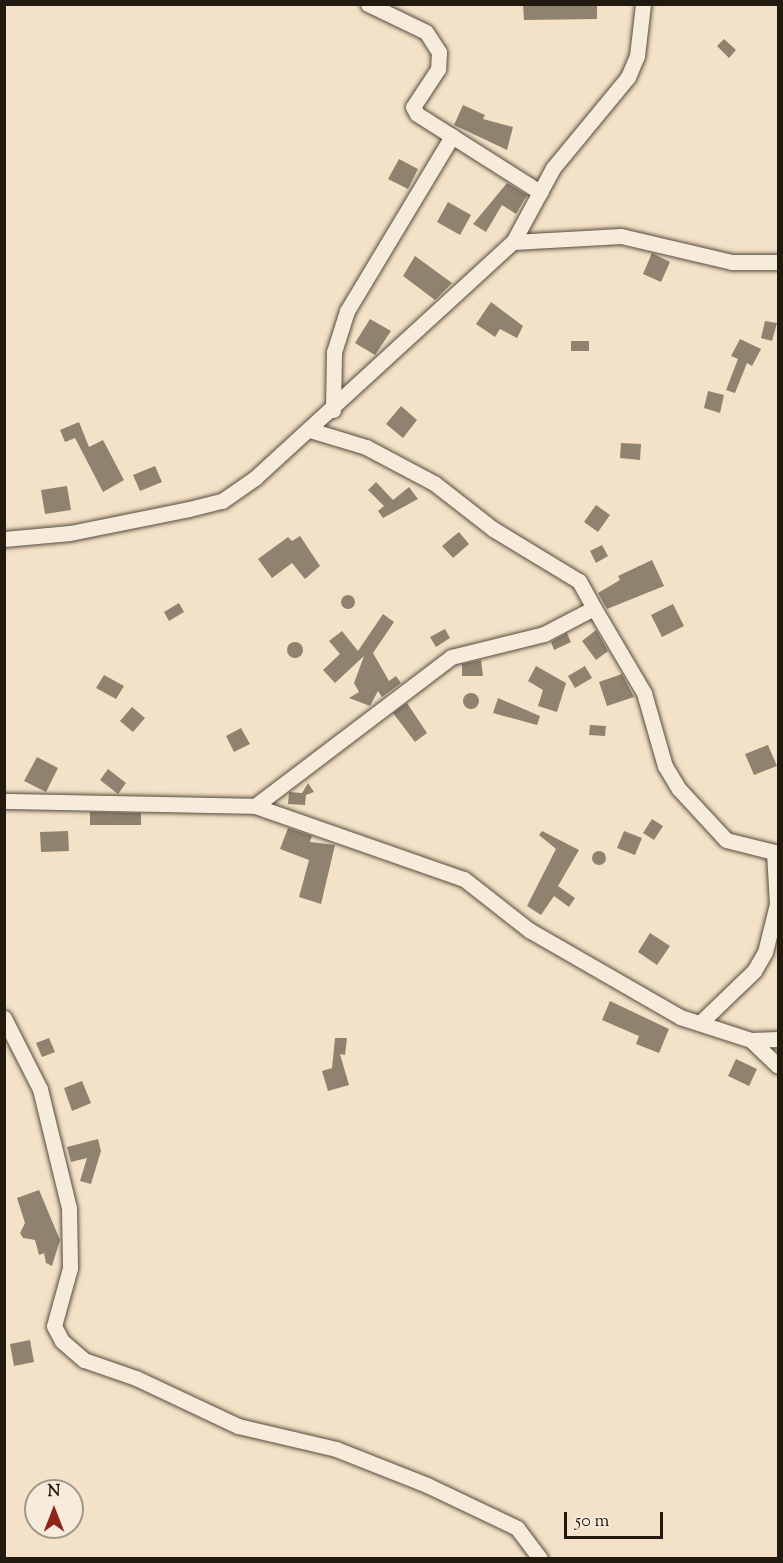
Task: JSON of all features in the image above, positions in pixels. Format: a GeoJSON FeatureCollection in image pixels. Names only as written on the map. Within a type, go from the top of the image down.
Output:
{"type":"FeatureCollection","features":[{"type":"Feature","properties":{"kind":"street"},"geometry":{"type":"LineString","coordinates":[[368,4],[426,32],[439,52],[438,69],[413,107],[452,136],[540,192]]}},
{"type":"Feature","properties":{"kind":"street"},"geometry":{"type":"LineString","coordinates":[[4,539],[70,533],[222,501],[310,430],[513,242],[540,192],[582,127],[628,77],[637,56],[643,4]]}},
{"type":"Feature","properties":{"kind":"street"},"geometry":{"type":"LineString","coordinates":[[333,410],[334,352],[347,311],[452,136]]}},
{"type":"Feature","properties":{"kind":"street"},"geometry":{"type":"LineString","coordinates":[[513,242],[621,236],[732,262],[778,262]]}},
{"type":"Feature","properties":{"kind":"street"},"geometry":{"type":"LineString","coordinates":[[310,430],[366,447],[408,467],[493,528],[579,581],[644,693],[665,766],[679,789],[726,840],[776,853],[777,904],[765,952],[754,971],[700,1023]]}},
{"type":"Feature","properties":{"kind":"street"},"geometry":{"type":"LineString","coordinates":[[255,806],[452,657],[544,634],[594,608]]}},
{"type":"Feature","properties":{"kind":"street"},"geometry":{"type":"LineString","coordinates":[[4,801],[255,806],[464,879],[529,930],[648,1001],[751,1041],[778,1066]]}},
{"type":"Feature","properties":{"kind":"street"},"geometry":{"type":"LineString","coordinates":[[4,1018],[40,1089],[69,1208],[70,1268],[54,1326],[62,1341],[84,1360],[136,1378],[238,1426],[336,1449],[437,1489],[517,1528],[540,1558]]}},
{"type":"Feature","properties":{"kind":"street"},"geometry":{"type":"LineString","coordinates":[[751,1041],[778,1039]]}},
{"type":"Feature","properties":{"kind":"building"},"geometry":{"type":"Polygon","coordinates":[[[523,4],[597,4],[597,19],[524,20],[523,4]]]}},
{"type":"Feature","properties":{"kind":"building"},"geometry":{"type":"Polygon","coordinates":[[[724,39],[736,50],[729,58],[717,46],[724,39]]]}},
{"type":"Feature","properties":{"kind":"building"},"geometry":{"type":"Polygon","coordinates":[[[463,105],[485,115],[483,119],[513,127],[507,150],[454,125],[463,105]]]}},
{"type":"Feature","properties":{"kind":"building"},"geometry":{"type":"Polygon","coordinates":[[[399,159],[418,169],[408,189],[388,179],[399,159]]]}},
{"type":"Feature","properties":{"kind":"building"},"geometry":{"type":"Polygon","coordinates":[[[507,183],[527,195],[516,214],[502,205],[486,232],[473,224],[507,183]]]}},
{"type":"Feature","properties":{"kind":"building"},"geometry":{"type":"Polygon","coordinates":[[[448,202],[471,215],[460,235],[437,222],[448,202]]]}},
{"type":"Feature","properties":{"kind":"building"},"geometry":{"type":"Polygon","coordinates":[[[652,253],[670,262],[661,282],[643,274],[652,253]]]}},
{"type":"Feature","properties":{"kind":"building"},"geometry":{"type":"Polygon","coordinates":[[[415,256],[452,283],[435,300],[403,276],[415,256]]]}},
{"type":"Feature","properties":{"kind":"building"},"geometry":{"type":"Polygon","coordinates":[[[491,302],[523,326],[517,338],[500,329],[495,337],[476,324],[491,302]]]}},
{"type":"Feature","properties":{"kind":"building"},"geometry":{"type":"Polygon","coordinates":[[[370,319],[391,331],[375,355],[355,343],[370,319]]]}},
{"type":"Feature","properties":{"kind":"building"},"geometry":{"type":"Polygon","coordinates":[[[765,321],[777,323],[772,341],[761,338],[765,321]]]}},
{"type":"Feature","properties":{"kind":"building"},"geometry":{"type":"Polygon","coordinates":[[[740,339],[761,349],[752,366],[747,363],[735,393],[726,390],[738,359],[731,356],[740,339]]]}},
{"type":"Feature","properties":{"kind":"building"},"geometry":{"type":"Polygon","coordinates":[[[571,341],[589,341],[589,351],[571,351],[571,341]]]}},
{"type":"Feature","properties":{"kind":"building"},"geometry":{"type":"Polygon","coordinates":[[[708,391],[724,395],[720,413],[704,408],[708,391]]]}},
{"type":"Feature","properties":{"kind":"building"},"geometry":{"type":"Polygon","coordinates":[[[401,406],[417,420],[403,438],[386,424],[401,406]]]}},
{"type":"Feature","properties":{"kind":"building"},"geometry":{"type":"Polygon","coordinates":[[[79,422],[89,447],[103,440],[124,480],[103,492],[75,438],[65,442],[60,430],[79,422]]]}},
{"type":"Feature","properties":{"kind":"building"},"geometry":{"type":"Polygon","coordinates":[[[621,443],[641,444],[640,460],[620,458],[621,443]]]}},
{"type":"Feature","properties":{"kind":"building"},"geometry":{"type":"Polygon","coordinates":[[[155,466],[162,482],[140,491],[133,475],[155,466]]]}},
{"type":"Feature","properties":{"kind":"building"},"geometry":{"type":"Polygon","coordinates":[[[376,482],[393,500],[409,487],[418,499],[383,518],[378,511],[384,506],[368,490],[376,482]]]}},
{"type":"Feature","properties":{"kind":"building"},"geometry":{"type":"Polygon","coordinates":[[[67,486],[71,510],[45,514],[41,490],[67,486]]]}},
{"type":"Feature","properties":{"kind":"building"},"geometry":{"type":"Polygon","coordinates":[[[596,505],[610,515],[598,532],[584,522],[596,505]]]}},
{"type":"Feature","properties":{"kind":"building"},"geometry":{"type":"Polygon","coordinates":[[[459,532],[469,544],[453,558],[442,546],[459,532]]]}},
{"type":"Feature","properties":{"kind":"building"},"geometry":{"type":"Polygon","coordinates":[[[300,536],[320,566],[305,579],[292,563],[272,578],[258,559],[288,537],[292,541],[300,536]]]}},
{"type":"Feature","properties":{"kind":"building"},"geometry":{"type":"Polygon","coordinates":[[[602,545],[608,556],[596,563],[590,551],[602,545]]]}},
{"type":"Feature","properties":{"kind":"building"},"geometry":{"type":"Polygon","coordinates":[[[652,560],[664,586],[607,609],[598,593],[620,580],[618,576],[652,560]]]}},
{"type":"Feature","properties":{"kind":"building"},"geometry":{"type":"Polygon","coordinates":[[[345,595],[351,595],[355,602],[351,609],[345,609],[341,605],[341,599],[345,595]]]}},
{"type":"Feature","properties":{"kind":"building"},"geometry":{"type":"Polygon","coordinates":[[[179,603],[184,612],[169,621],[164,612],[179,603]]]}},
{"type":"Feature","properties":{"kind":"building"},"geometry":{"type":"Polygon","coordinates":[[[673,604],[684,626],[662,637],[651,615],[673,604]]]}},
{"type":"Feature","properties":{"kind":"building"},"geometry":{"type":"Polygon","coordinates":[[[383,614],[394,622],[373,653],[389,681],[396,676],[401,683],[382,697],[378,691],[370,706],[349,698],[359,692],[354,683],[364,656],[335,683],[323,670],[340,654],[329,641],[342,631],[358,651],[383,614]]]}},
{"type":"Feature","properties":{"kind":"building"},"geometry":{"type":"Polygon","coordinates":[[[445,629],[450,638],[436,647],[430,637],[445,629]]]}},
{"type":"Feature","properties":{"kind":"building"},"geometry":{"type":"Polygon","coordinates":[[[596,630],[608,651],[596,660],[582,641],[596,630]]]}},
{"type":"Feature","properties":{"kind":"building"},"geometry":{"type":"Polygon","coordinates":[[[567,633],[571,642],[554,650],[551,642],[567,633]]]}},
{"type":"Feature","properties":{"kind":"building"},"geometry":{"type":"Polygon","coordinates":[[[295,642],[301,644],[303,650],[301,656],[295,658],[289,656],[287,650],[289,644],[295,642]]]}},
{"type":"Feature","properties":{"kind":"building"},"geometry":{"type":"Polygon","coordinates":[[[481,660],[483,676],[462,676],[462,664],[481,660]]]}},
{"type":"Feature","properties":{"kind":"building"},"geometry":{"type":"Polygon","coordinates":[[[536,666],[566,683],[557,712],[538,706],[543,690],[528,681],[536,666]]]}},
{"type":"Feature","properties":{"kind":"building"},"geometry":{"type":"Polygon","coordinates":[[[585,666],[592,678],[575,688],[568,676],[585,666]]]}},
{"type":"Feature","properties":{"kind":"building"},"geometry":{"type":"Polygon","coordinates":[[[622,674],[634,697],[607,706],[599,682],[622,674]]]}},
{"type":"Feature","properties":{"kind":"building"},"geometry":{"type":"Polygon","coordinates":[[[104,675],[124,686],[116,699],[96,688],[104,675]]]}},
{"type":"Feature","properties":{"kind":"building"},"geometry":{"type":"Polygon","coordinates":[[[471,693],[479,701],[471,709],[463,701],[471,693]]]}},
{"type":"Feature","properties":{"kind":"building"},"geometry":{"type":"Polygon","coordinates":[[[498,698],[540,716],[537,725],[493,713],[498,698]]]}},
{"type":"Feature","properties":{"kind":"building"},"geometry":{"type":"Polygon","coordinates":[[[407,703],[427,733],[415,742],[393,713],[407,703]]]}},
{"type":"Feature","properties":{"kind":"building"},"geometry":{"type":"Polygon","coordinates":[[[132,707],[145,718],[133,732],[120,721],[132,707]]]}},
{"type":"Feature","properties":{"kind":"building"},"geometry":{"type":"Polygon","coordinates":[[[590,725],[606,726],[605,736],[589,735],[590,725]]]}},
{"type":"Feature","properties":{"kind":"building"},"geometry":{"type":"Polygon","coordinates":[[[241,728],[250,744],[234,752],[226,736],[241,728]]]}},
{"type":"Feature","properties":{"kind":"building"},"geometry":{"type":"Polygon","coordinates":[[[768,745],[777,766],[754,775],[745,754],[768,745]]]}},
{"type":"Feature","properties":{"kind":"building"},"geometry":{"type":"Polygon","coordinates":[[[37,757],[58,768],[46,792],[24,781],[37,757]]]}},
{"type":"Feature","properties":{"kind":"building"},"geometry":{"type":"Polygon","coordinates":[[[108,769],[126,783],[118,794],[100,780],[108,769]]]}},
{"type":"Feature","properties":{"kind":"building"},"geometry":{"type":"Polygon","coordinates":[[[308,783],[314,792],[306,795],[305,805],[288,804],[289,792],[302,793],[308,783]]]}},
{"type":"Feature","properties":{"kind":"building"},"geometry":{"type":"Polygon","coordinates":[[[90,812],[141,813],[141,825],[90,825],[90,812]]]}},
{"type":"Feature","properties":{"kind":"building"},"geometry":{"type":"Polygon","coordinates":[[[652,819],[663,826],[654,840],[643,833],[652,819]]]}},
{"type":"Feature","properties":{"kind":"building"},"geometry":{"type":"Polygon","coordinates":[[[288,828],[312,836],[310,842],[335,845],[321,904],[299,897],[309,860],[280,849],[288,828]]]}},
{"type":"Feature","properties":{"kind":"building"},"geometry":{"type":"Polygon","coordinates":[[[68,831],[69,851],[41,852],[40,832],[68,831]]]}},
{"type":"Feature","properties":{"kind":"building"},"geometry":{"type":"Polygon","coordinates":[[[542,831],[579,850],[558,886],[575,898],[569,907],[554,896],[541,915],[527,906],[556,849],[539,835],[542,831]]]}},
{"type":"Feature","properties":{"kind":"building"},"geometry":{"type":"Polygon","coordinates":[[[624,831],[642,838],[635,855],[617,848],[624,831]]]}},
{"type":"Feature","properties":{"kind":"building"},"geometry":{"type":"Polygon","coordinates":[[[596,851],[602,851],[606,858],[602,865],[596,865],[592,861],[592,855],[596,851]]]}},
{"type":"Feature","properties":{"kind":"building"},"geometry":{"type":"Polygon","coordinates":[[[650,933],[670,946],[657,965],[638,952],[650,933]]]}},
{"type":"Feature","properties":{"kind":"building"},"geometry":{"type":"Polygon","coordinates":[[[610,1001],[669,1029],[659,1053],[636,1044],[639,1036],[602,1020],[610,1001]]]}},
{"type":"Feature","properties":{"kind":"building"},"geometry":{"type":"Polygon","coordinates":[[[49,1038],[55,1052],[42,1057],[36,1043],[49,1038]]]}},
{"type":"Feature","properties":{"kind":"building"},"geometry":{"type":"Polygon","coordinates":[[[335,1038],[347,1038],[345,1055],[340,1054],[349,1085],[328,1091],[322,1071],[332,1068],[335,1038]]]}},
{"type":"Feature","properties":{"kind":"building"},"geometry":{"type":"Polygon","coordinates":[[[736,1059],[757,1069],[749,1086],[728,1076],[736,1059]]]}},
{"type":"Feature","properties":{"kind":"building"},"geometry":{"type":"Polygon","coordinates":[[[82,1081],[91,1103],[72,1111],[64,1088],[82,1081]]]}},
{"type":"Feature","properties":{"kind":"building"},"geometry":{"type":"Polygon","coordinates":[[[98,1139],[101,1151],[91,1184],[80,1181],[87,1158],[71,1162],[67,1147],[98,1139]]]}},
{"type":"Feature","properties":{"kind":"building"},"geometry":{"type":"Polygon","coordinates":[[[39,1190],[60,1240],[52,1266],[46,1263],[44,1253],[39,1255],[35,1240],[23,1238],[20,1233],[25,1223],[17,1198],[39,1190]]]}},
{"type":"Feature","properties":{"kind":"building"},"geometry":{"type":"Polygon","coordinates":[[[30,1340],[34,1362],[14,1366],[10,1344],[30,1340]]]}}]}
